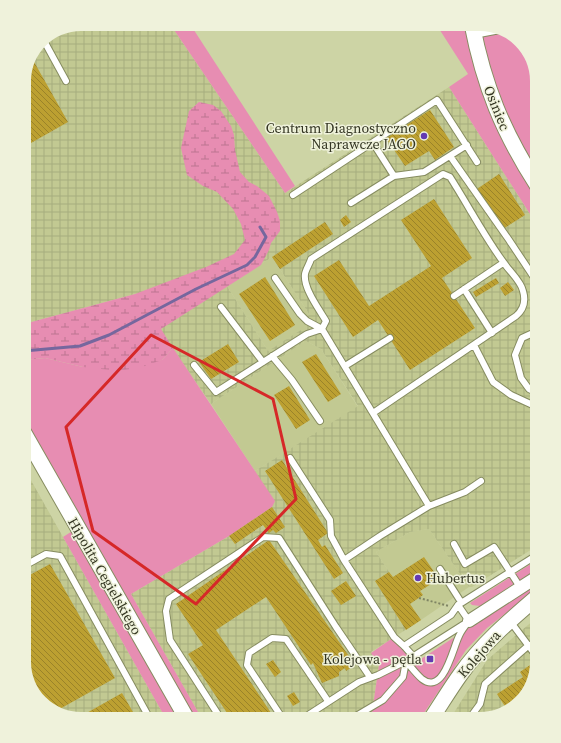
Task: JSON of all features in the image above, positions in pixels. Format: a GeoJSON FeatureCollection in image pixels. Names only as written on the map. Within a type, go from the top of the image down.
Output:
{"type":"FeatureCollection","features":[{"type":"Feature","properties":{"kind":"street","name":"Osiniec"},"geometry":{"type":"LineString","coordinates":[[473,31],[481,67],[499,117],[511,142],[530,173]]}},
{"type":"Feature","properties":{"kind":"street","name":"Hipolita Cegielskiego"},"geometry":{"type":"LineString","coordinates":[[31,445],[183,712]]}},
{"type":"Feature","properties":{"kind":"street","name":"Kolejowa"},"geometry":{"type":"LineString","coordinates":[[469,621],[530,581]]}},
{"type":"Feature","properties":{"kind":"street","name":"Kolejowa"},"geometry":{"type":"LineString","coordinates":[[436,712],[464,669],[490,639],[530,606]]}},
{"type":"Feature","properties":{"kind":"lane"},"geometry":{"type":"LineString","coordinates":[[46,45],[66,80]]}},
{"type":"Feature","properties":{"kind":"lane"},"geometry":{"type":"LineString","coordinates":[[293,195],[437,100],[477,162]]}},
{"type":"Feature","properties":{"kind":"lane"},"geometry":{"type":"LineString","coordinates":[[373,143],[394,176]]}},
{"type":"Feature","properties":{"kind":"lane"},"geometry":{"type":"LineString","coordinates":[[351,203],[394,176],[424,172],[467,145]]}},
{"type":"Feature","properties":{"kind":"lane"},"geometry":{"type":"LineString","coordinates":[[450,156],[530,272]]}},
{"type":"Feature","properties":{"kind":"lane"},"geometry":{"type":"LineString","coordinates":[[194,365],[216,392],[307,334],[322,329],[326,321],[306,284],[305,274],[312,259],[443,174],[450,176],[503,263],[522,288],[524,306],[521,312],[516,316],[374,413]]}},
{"type":"Feature","properties":{"kind":"lane"},"geometry":{"type":"LineString","coordinates":[[454,296],[503,263]]}},
{"type":"Feature","properties":{"kind":"lane"},"geometry":{"type":"LineString","coordinates":[[276,278],[300,314],[307,321],[322,329],[429,506]]}},
{"type":"Feature","properties":{"kind":"lane"},"geometry":{"type":"LineString","coordinates":[[464,290],[492,333]]}},
{"type":"Feature","properties":{"kind":"lane"},"geometry":{"type":"LineString","coordinates":[[221,307],[263,362]]}},
{"type":"Feature","properties":{"kind":"lane"},"geometry":{"type":"LineString","coordinates":[[530,336],[522,338],[515,355],[521,378],[530,390]]}},
{"type":"Feature","properties":{"kind":"lane"},"geometry":{"type":"LineString","coordinates":[[345,366],[390,338]]}},
{"type":"Feature","properties":{"kind":"lane"},"geometry":{"type":"LineString","coordinates":[[474,345],[493,382],[511,395],[530,404]]}},
{"type":"Feature","properties":{"kind":"lane"},"geometry":{"type":"LineString","coordinates":[[272,356],[275,362],[292,380],[320,421]]}},
{"type":"Feature","properties":{"kind":"lane"},"geometry":{"type":"LineString","coordinates":[[290,458],[330,520],[331,536],[344,560],[394,637],[413,656]]}},
{"type":"Feature","properties":{"kind":"lane"},"geometry":{"type":"LineString","coordinates":[[344,560],[429,506],[465,492],[481,481]]}},
{"type":"Feature","properties":{"kind":"lane"},"geometry":{"type":"LineString","coordinates":[[216,712],[170,640],[166,611],[169,599],[263,537],[279,538],[370,677]]}},
{"type":"Feature","properties":{"kind":"lane"},"geometry":{"type":"LineString","coordinates":[[454,544],[465,564],[494,547],[520,587]]}},
{"type":"Feature","properties":{"kind":"lane"},"geometry":{"type":"LineString","coordinates":[[31,562],[46,554],[60,556],[146,712]]}},
{"type":"Feature","properties":{"kind":"lane"},"geometry":{"type":"LineString","coordinates":[[404,646],[451,615],[460,604],[530,559]]}},
{"type":"Feature","properties":{"kind":"lane"},"geometry":{"type":"LineString","coordinates":[[440,569],[469,621]]}},
{"type":"Feature","properties":{"kind":"lane","name":"Kolejowa"},"geometry":{"type":"LineString","coordinates":[[469,621],[458,636],[446,670],[438,680],[432,682],[424,680],[406,661],[413,656],[469,621]]}},
{"type":"Feature","properties":{"kind":"lane"},"geometry":{"type":"LineString","coordinates":[[474,712],[480,704],[485,684],[529,645],[510,621]]}},
{"type":"Feature","properties":{"kind":"lane"},"geometry":{"type":"LineString","coordinates":[[279,712],[247,665],[249,653],[272,638],[286,639],[328,702]]}},
{"type":"Feature","properties":{"kind":"lane"},"geometry":{"type":"LineString","coordinates":[[313,712],[359,682],[378,675],[406,661]]}},
{"type":"Feature","properties":{"kind":"lane"},"geometry":{"type":"LineString","coordinates":[[363,712],[384,700],[402,677],[406,661]]}},
{"type":"Feature","properties":{"kind":"path"},"geometry":{"type":"LineString","coordinates":[[419,598],[449,606],[460,604]]}},
{"type":"Feature","properties":{"kind":"highlighted area"},"geometry":{"type":"Polygon","coordinates":[[[151,335],[273,399],[296,499],[196,604],[93,531],[66,427],[151,335]]]}},
{"type":"Feature","properties":{"kind":"shaded area"},"geometry":{"type":"Polygon","coordinates":[[[74,31],[175,31],[285,193],[449,87],[530,214],[530,550],[472,587],[469,587],[429,529],[410,532],[376,552],[421,620],[371,652],[379,665],[372,712],[198,712],[131,594],[229,536],[255,471],[358,406],[321,349],[308,342],[304,342],[211,404],[135,294],[31,322],[31,78],[36,59],[48,43],[74,31]],[[272,257],[227,286],[268,351],[304,328],[309,314],[272,257]]]}},
{"type":"Feature","properties":{"kind":"shaded area"},"geometry":{"type":"Polygon","coordinates":[[[272,257],[309,314],[304,329],[268,351],[227,286],[272,257]]]}},
{"type":"Feature","properties":{"kind":"shaded area"},"geometry":{"type":"Polygon","coordinates":[[[304,342],[308,342],[321,349],[358,407],[255,471],[211,404],[304,342]]]}},
{"type":"Feature","properties":{"kind":"shaded area"},"geometry":{"type":"Polygon","coordinates":[[[31,480],[162,712],[71,711],[53,704],[39,690],[31,669],[31,480]]]}},
{"type":"Feature","properties":{"kind":"shaded area"},"geometry":{"type":"Polygon","coordinates":[[[429,529],[469,587],[421,620],[376,552],[410,532],[429,529]]]}},
{"type":"Feature","properties":{"kind":"shaded area"},"geometry":{"type":"Polygon","coordinates":[[[530,623],[529,672],[525,684],[518,695],[508,704],[490,711],[454,712],[487,660],[530,623]]]}},
{"type":"Feature","properties":{"kind":"green space"},"geometry":{"type":"Polygon","coordinates":[[[175,31],[195,31],[295,186],[285,193],[175,31]]]}},
{"type":"Feature","properties":{"kind":"green space"},"geometry":{"type":"Polygon","coordinates":[[[440,31],[483,31],[493,33],[513,43],[525,59],[529,71],[530,81],[530,214],[449,87],[468,74],[440,31]]]}},
{"type":"Feature","properties":{"kind":"green space"},"geometry":{"type":"Polygon","coordinates":[[[199,102],[213,105],[221,111],[231,126],[234,135],[235,150],[240,172],[249,182],[257,186],[269,196],[277,212],[280,221],[280,231],[271,243],[261,265],[161,329],[173,348],[162,360],[142,367],[119,371],[83,367],[45,358],[31,359],[31,322],[135,294],[206,267],[234,254],[245,240],[241,224],[233,209],[217,192],[203,186],[187,175],[181,148],[189,111],[199,102]]]}},
{"type":"Feature","properties":{"kind":"green space"},"geometry":{"type":"Polygon","coordinates":[[[173,348],[275,501],[272,507],[229,536],[131,594],[198,712],[188,712],[31,435],[31,359],[45,358],[83,367],[162,360],[173,348]]]}},
{"type":"Feature","properties":{"kind":"green space"},"geometry":{"type":"Polygon","coordinates":[[[74,530],[177,712],[162,712],[63,537],[74,530]]]}},
{"type":"Feature","properties":{"kind":"green space"},"geometry":{"type":"Polygon","coordinates":[[[530,564],[530,574],[480,606],[472,605],[470,603],[530,564]]]}},
{"type":"Feature","properties":{"kind":"green space"},"geometry":{"type":"Polygon","coordinates":[[[530,588],[530,594],[487,628],[466,650],[425,712],[372,712],[379,665],[371,653],[394,637],[418,661],[530,588]]]}},
{"type":"Feature","properties":{"kind":"building"},"geometry":{"type":"Polygon","coordinates":[[[35,63],[68,122],[31,143],[31,78],[35,63]]]}},
{"type":"Feature","properties":{"kind":"building"},"geometry":{"type":"Polygon","coordinates":[[[430,110],[454,147],[435,160],[429,151],[405,166],[386,138],[430,110]]]}},
{"type":"Feature","properties":{"kind":"building"},"geometry":{"type":"Polygon","coordinates":[[[499,174],[525,215],[503,229],[477,189],[499,174]]]}},
{"type":"Feature","properties":{"kind":"building"},"geometry":{"type":"Polygon","coordinates":[[[434,199],[472,258],[442,278],[475,328],[410,370],[378,320],[353,337],[314,276],[339,260],[369,306],[431,266],[401,220],[434,199]]]}},
{"type":"Feature","properties":{"kind":"building"},"geometry":{"type":"Polygon","coordinates":[[[346,215],[351,222],[344,227],[340,220],[346,215]]]}},
{"type":"Feature","properties":{"kind":"building"},"geometry":{"type":"Polygon","coordinates":[[[325,222],[333,234],[280,269],[272,257],[325,222]]]}},
{"type":"Feature","properties":{"kind":"building"},"geometry":{"type":"Polygon","coordinates":[[[265,277],[295,325],[270,341],[239,294],[265,277]]]}},
{"type":"Feature","properties":{"kind":"building"},"geometry":{"type":"Polygon","coordinates":[[[496,278],[499,283],[476,297],[473,292],[496,278]]]}},
{"type":"Feature","properties":{"kind":"building"},"geometry":{"type":"Polygon","coordinates":[[[508,282],[514,290],[505,296],[500,288],[508,282]]]}},
{"type":"Feature","properties":{"kind":"building"},"geometry":{"type":"Polygon","coordinates":[[[228,344],[239,362],[211,379],[199,362],[228,344]]]}},
{"type":"Feature","properties":{"kind":"building"},"geometry":{"type":"Polygon","coordinates":[[[316,354],[341,394],[328,402],[302,362],[316,354]]]}},
{"type":"Feature","properties":{"kind":"building"},"geometry":{"type":"Polygon","coordinates":[[[289,386],[310,420],[296,429],[274,395],[289,386]]]}},
{"type":"Feature","properties":{"kind":"building"},"geometry":{"type":"Polygon","coordinates":[[[282,460],[328,533],[318,540],[322,547],[325,545],[343,573],[334,579],[265,471],[282,460]]]}},
{"type":"Feature","properties":{"kind":"building"},"geometry":{"type":"Polygon","coordinates":[[[272,507],[285,527],[276,533],[273,530],[269,533],[263,525],[235,544],[229,536],[272,507]]]}},
{"type":"Feature","properties":{"kind":"building"},"geometry":{"type":"Polygon","coordinates":[[[269,540],[355,665],[346,671],[345,668],[339,672],[339,676],[322,683],[313,663],[311,665],[266,597],[216,630],[270,712],[226,712],[188,654],[203,645],[176,604],[269,540]]]}},
{"type":"Feature","properties":{"kind":"building"},"geometry":{"type":"Polygon","coordinates":[[[424,557],[439,579],[420,591],[423,595],[410,604],[421,620],[406,630],[375,581],[389,572],[393,577],[424,557]]]}},
{"type":"Feature","properties":{"kind":"building"},"geometry":{"type":"Polygon","coordinates":[[[50,564],[115,678],[62,708],[53,704],[39,690],[31,669],[31,574],[50,564]]]}},
{"type":"Feature","properties":{"kind":"building"},"geometry":{"type":"Polygon","coordinates":[[[346,581],[356,596],[341,605],[331,591],[346,581]]]}},
{"type":"Feature","properties":{"kind":"building"},"geometry":{"type":"Polygon","coordinates":[[[273,660],[281,672],[275,677],[266,664],[273,660]]]}},
{"type":"Feature","properties":{"kind":"building"},"geometry":{"type":"Polygon","coordinates":[[[530,665],[529,672],[522,690],[513,700],[505,706],[497,694],[523,677],[520,672],[530,665]]]}},
{"type":"Feature","properties":{"kind":"building"},"geometry":{"type":"Polygon","coordinates":[[[294,692],[300,702],[293,706],[287,696],[294,692]]]}},
{"type":"Feature","properties":{"kind":"building"},"geometry":{"type":"Polygon","coordinates":[[[122,693],[133,712],[88,712],[122,693]]]}},
{"type":"Feature","properties":{"kind":"waterway"},"geometry":{"type":"LineString","coordinates":[[31,350],[80,346],[109,335],[196,289],[247,265],[255,257],[266,237],[260,227]]}},
{"type":"Feature","properties":{"kind":"place","name":"Centrum Diagnostyczno Naprawcze JAGO"},"geometry":{"type":"Point","coordinates":[424,136]}},
{"type":"Feature","properties":{"kind":"place","name":"Hubertus"},"geometry":{"type":"Point","coordinates":[418,578]}},
{"type":"Feature","properties":{"kind":"place","name":"Kolejowa - pętla"},"geometry":{"type":"Point","coordinates":[430,659]}}]}
